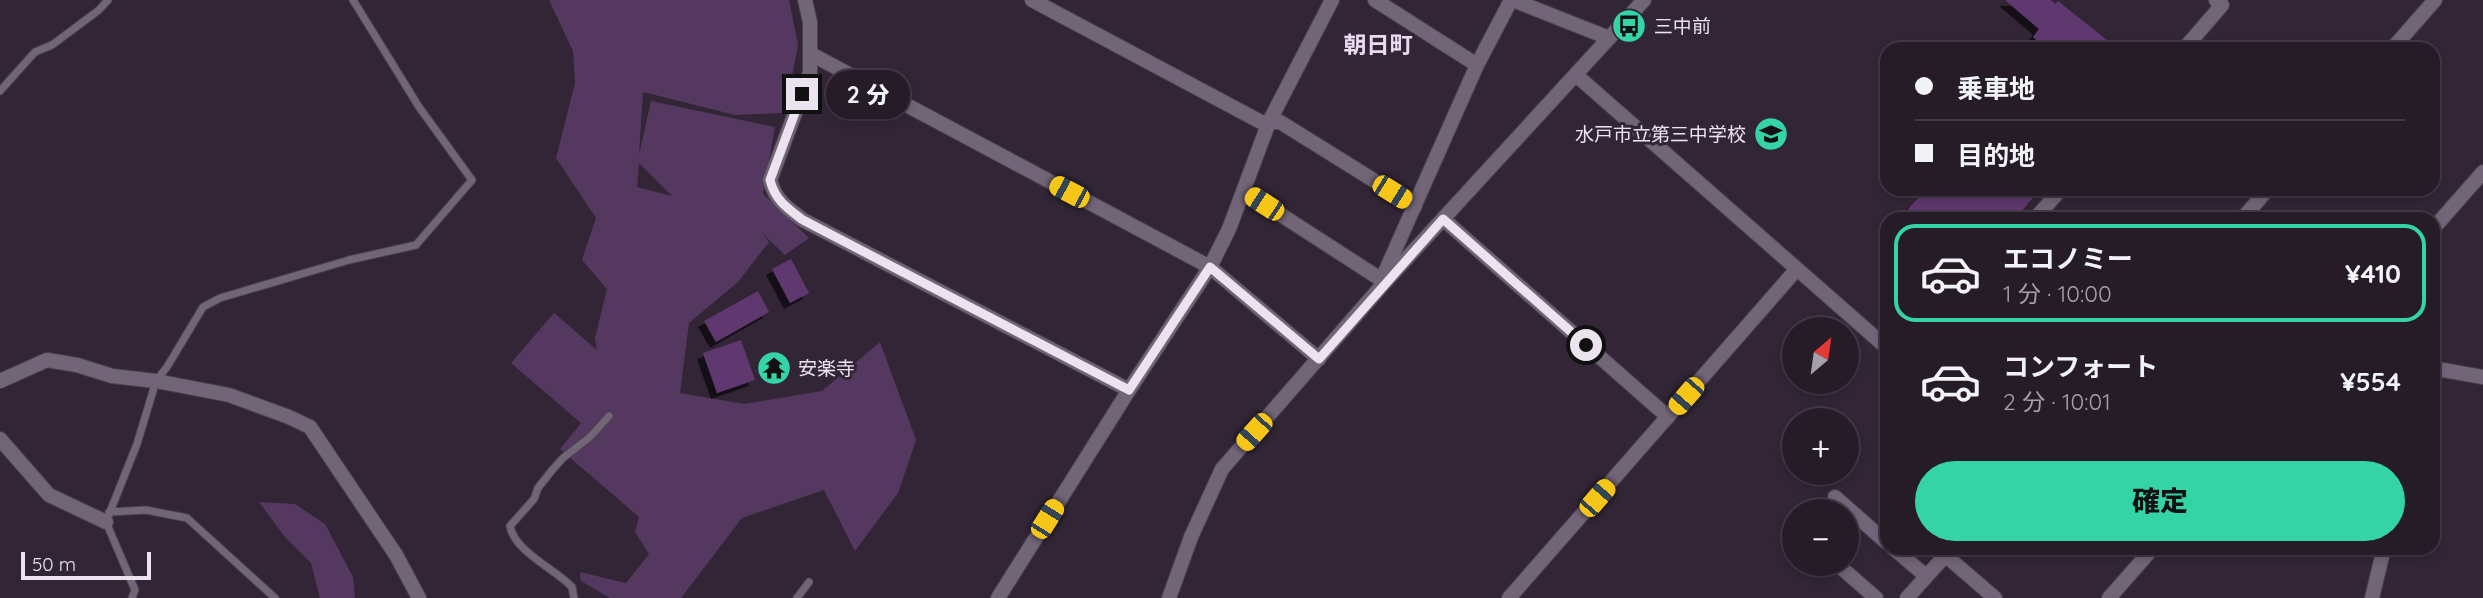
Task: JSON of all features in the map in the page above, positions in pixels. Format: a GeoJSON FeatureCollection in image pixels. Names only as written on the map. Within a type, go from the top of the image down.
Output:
{"type":"FeatureCollection","features":[{"type":"Feature","properties":{"kind":"street"},"geometry":{"type":"LineString","coordinates":[[805,0],[810,22],[810,73],[770,180],[774,194],[783,205],[803,220],[1129,390]]}},
{"type":"Feature","properties":{"kind":"street"},"geometry":{"type":"LineString","coordinates":[[1032,0],[1261,122],[1280,122],[1415,206]]}},
{"type":"Feature","properties":{"kind":"street"},"geometry":{"type":"LineString","coordinates":[[998,598],[1210,267],[1229,229],[1269,122],[1332,0]]}},
{"type":"Feature","properties":{"kind":"street"},"geometry":{"type":"LineString","coordinates":[[1375,0],[1477,65]]}},
{"type":"Feature","properties":{"kind":"street"},"geometry":{"type":"LineString","coordinates":[[1385,282],[1386,270],[1477,65],[1512,0],[1609,38]]}},
{"type":"Feature","properties":{"kind":"street"},"geometry":{"type":"LineString","coordinates":[[1169,598],[1191,537],[1222,469],[1385,282],[1644,0]]}},
{"type":"Feature","properties":{"kind":"street"},"geometry":{"type":"LineString","coordinates":[[2189,42],[2222,5],[2216,0]]}},
{"type":"Feature","properties":{"kind":"street"},"geometry":{"type":"LineString","coordinates":[[2398,42],[2435,0]]}},
{"type":"Feature","properties":{"kind":"street"},"geometry":{"type":"LineString","coordinates":[[811,54],[1210,267],[1319,359]]}},
{"type":"Feature","properties":{"kind":"street"},"geometry":{"type":"LineString","coordinates":[[1576,75],[1880,342]]}},
{"type":"Feature","properties":{"kind":"street"},"geometry":{"type":"LineString","coordinates":[[2440,221],[2483,172]]}},
{"type":"Feature","properties":{"kind":"street"},"geometry":{"type":"LineString","coordinates":[[1244,191],[1385,282]]}},
{"type":"Feature","properties":{"kind":"street"},"geometry":{"type":"LineString","coordinates":[[2041,212],[2055,196]]}},
{"type":"Feature","properties":{"kind":"street"},"geometry":{"type":"LineString","coordinates":[[2248,212],[2262,196]]}},
{"type":"Feature","properties":{"kind":"street"},"geometry":{"type":"LineString","coordinates":[[1443,219],[1668,417]]}},
{"type":"Feature","properties":{"kind":"street"},"geometry":{"type":"LineString","coordinates":[[1509,598],[1796,270]]}},
{"type":"Feature","properties":{"kind":"street"},"geometry":{"type":"LineString","coordinates":[[0,381],[47,360],[77,365],[112,376],[156,380],[229,395],[310,427],[396,555],[419,598]]}},
{"type":"Feature","properties":{"kind":"street"},"geometry":{"type":"LineString","coordinates":[[2440,369],[2483,377]]}},
{"type":"Feature","properties":{"kind":"street"},"geometry":{"type":"LineString","coordinates":[[2,447],[49,495],[108,517]]}},
{"type":"Feature","properties":{"kind":"street"},"geometry":{"type":"LineString","coordinates":[[1835,497],[1880,537]]}},
{"type":"Feature","properties":{"kind":"street"},"geometry":{"type":"LineString","coordinates":[[1901,555],[1926,576]]}},
{"type":"Feature","properties":{"kind":"street"},"geometry":{"type":"LineString","coordinates":[[1907,598],[1944,555]]}},
{"type":"Feature","properties":{"kind":"street"},"geometry":{"type":"LineString","coordinates":[[1952,555],[1995,598]]}},
{"type":"Feature","properties":{"kind":"street"},"geometry":{"type":"LineString","coordinates":[[2109,598],[2147,555]]}},
{"type":"Feature","properties":{"kind":"street"},"geometry":{"type":"LineString","coordinates":[[2372,598],[2382,555]]}},
{"type":"Feature","properties":{"kind":"street"},"geometry":{"type":"LineString","coordinates":[[1851,576],[1877,598]]}},
{"type":"Feature","properties":{"kind":"lane"},"geometry":{"type":"LineString","coordinates":[[0,90],[35,52],[52,45],[99,10],[108,0]]}},
{"type":"Feature","properties":{"kind":"lane"},"geometry":{"type":"LineString","coordinates":[[132,598],[135,590],[108,517],[137,444],[156,380],[167,367],[203,307],[220,298],[349,260],[416,245],[472,180],[419,107],[353,0]]}},
{"type":"Feature","properties":{"kind":"lane"},"geometry":{"type":"LineString","coordinates":[[574,598],[572,587],[518,543],[510,526],[534,499],[538,488],[553,469],[590,437],[609,416]]}},
{"type":"Feature","properties":{"kind":"lane"},"geometry":{"type":"LineString","coordinates":[[108,517],[146,510],[187,518],[275,598]]}},
{"type":"Feature","properties":{"kind":"lane"},"geometry":{"type":"LineString","coordinates":[[797,598],[809,582]]}},
{"type":"Feature","properties":{"kind":"shaded area"},"geometry":{"type":"Polygon","coordinates":[[[549,0],[789,0],[798,45],[785,113],[735,115],[643,92],[639,155],[651,101],[775,127],[763,194],[809,238],[785,255],[763,234],[769,242],[738,282],[689,323],[680,393],[744,404],[822,391],[880,342],[916,440],[898,493],[855,551],[824,490],[742,518],[681,598],[610,598],[581,581],[580,572],[626,583],[649,554],[635,532],[639,517],[560,449],[581,423],[511,363],[554,313],[597,350],[595,338],[607,289],[582,260],[596,218],[556,158],[575,83],[573,51],[549,0]],[[639,163],[637,187],[672,196],[639,163]]]}},
{"type":"Feature","properties":{"kind":"shaded area"},"geometry":{"type":"Polygon","coordinates":[[[259,502],[295,504],[325,524],[353,577],[355,598],[320,598],[311,563],[285,537],[259,502]]]}},
{"type":"Feature","properties":{"kind":"building"},"geometry":{"type":"Polygon","coordinates":[[[2005,0],[2051,0],[2055,4],[2058,1],[2109,42],[2038,42],[2033,37],[2039,29],[2005,0]]]}},
{"type":"Feature","properties":{"kind":"building"},"geometry":{"type":"Polygon","coordinates":[[[1920,196],[2034,196],[2021,212],[1912,212],[1908,209],[1920,196]]]}},
{"type":"Feature","properties":{"kind":"building"},"geometry":{"type":"Polygon","coordinates":[[[791,259],[809,293],[790,303],[772,269],[791,259]]]}},
{"type":"Feature","properties":{"kind":"building"},"geometry":{"type":"Polygon","coordinates":[[[758,291],[769,312],[716,342],[704,321],[758,291]]]}},
{"type":"Feature","properties":{"kind":"building"},"geometry":{"type":"Polygon","coordinates":[[[741,340],[755,380],[717,393],[703,353],[741,340]]]}},
{"type":"Feature","properties":{"kind":"place","name":"三中前"},"geometry":{"type":"Point","coordinates":[1629,26]}},
{"type":"Feature","properties":{"kind":"place","name":"水戸市立第三中学校"},"geometry":{"type":"Point","coordinates":[1771,134]}},
{"type":"Feature","properties":{"kind":"place","name":"安楽寺"},"geometry":{"type":"Point","coordinates":[774,368]}},
{"type":"Feature","properties":{"kind":"district","name":"朝日町"},"geometry":{"type":"Point","coordinates":[1378,44]}},
{"type":"Feature","properties":{"kind":"route"},"geometry":{"type":"LineString","coordinates":[[802,94],[770,180],[774,194],[783,205],[803,220],[1129,390],[1210,267],[1319,359],[1443,219],[1586,345]]}}]}
